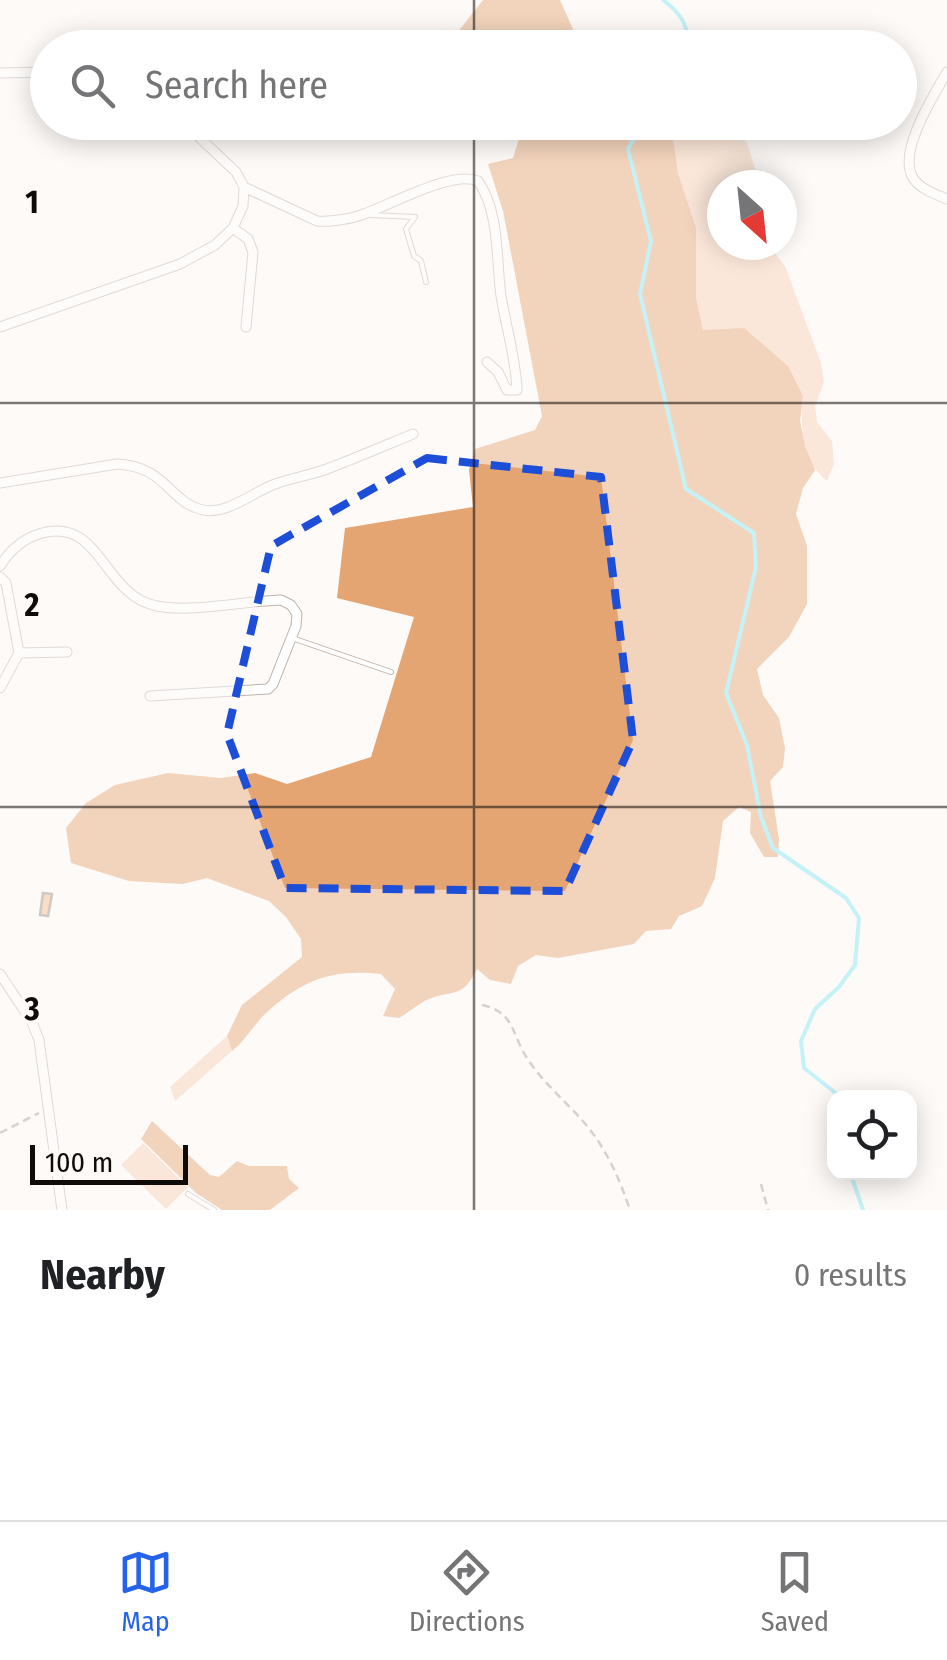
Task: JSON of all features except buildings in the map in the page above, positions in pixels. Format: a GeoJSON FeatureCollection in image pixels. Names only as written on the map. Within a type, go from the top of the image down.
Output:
{"type":"FeatureCollection","features":[{"type":"Feature","properties":{"kind":"street"},"geometry":{"type":"LineString","coordinates":[[0,72],[30,72]]}},
{"type":"Feature","properties":{"kind":"street"},"geometry":{"type":"LineString","coordinates":[[917,131],[947,72]]}},
{"type":"Feature","properties":{"kind":"street"},"geometry":{"type":"LineString","coordinates":[[0,327],[180,264],[215,245],[233,228],[244,206],[244,188],[236,172],[201,140]]}},
{"type":"Feature","properties":{"kind":"street"},"geometry":{"type":"LineString","coordinates":[[915,140],[908,164],[913,178],[924,189],[947,199]]}},
{"type":"Feature","properties":{"kind":"street"},"geometry":{"type":"LineString","coordinates":[[244,188],[316,221],[364,214],[382,204],[461,178],[478,181],[484,189],[495,234],[518,390],[507,390],[498,372],[487,362]]}},
{"type":"Feature","properties":{"kind":"street"},"geometry":{"type":"LineString","coordinates":[[233,228],[248,239],[253,252],[246,327]]}},
{"type":"Feature","properties":{"kind":"street"},"geometry":{"type":"LineString","coordinates":[[0,483],[131,465],[151,470],[183,500],[202,510],[212,510],[413,434]]}},
{"type":"Feature","properties":{"kind":"street"},"geometry":{"type":"LineString","coordinates":[[0,566],[22,541],[52,530],[72,532],[84,538],[112,578],[154,606],[280,600],[292,605],[297,614],[292,638],[268,689],[150,696]]}},
{"type":"Feature","properties":{"kind":"street"},"geometry":{"type":"LineString","coordinates":[[0,577],[6,583],[19,653],[0,688]]}},
{"type":"Feature","properties":{"kind":"street"},"geometry":{"type":"LineString","coordinates":[[19,653],[67,652]]}},
{"type":"Feature","properties":{"kind":"street"},"geometry":{"type":"LineString","coordinates":[[0,974],[32,1022],[39,1040],[62,1210]]}},
{"type":"Feature","properties":{"kind":"lane"},"geometry":{"type":"LineString","coordinates":[[364,214],[415,217],[406,229],[426,282]]}},
{"type":"Feature","properties":{"kind":"lane"},"geometry":{"type":"LineString","coordinates":[[292,638],[391,672]]}},
{"type":"Feature","properties":{"kind":"lane"},"geometry":{"type":"LineString","coordinates":[[188,1194],[214,1210]]}},
{"type":"Feature","properties":{"kind":"path"},"geometry":{"type":"LineString","coordinates":[[482,1005],[500,1009],[528,1061],[588,1127],[609,1158],[630,1210]]}},
{"type":"Feature","properties":{"kind":"path"},"geometry":{"type":"LineString","coordinates":[[0,1133],[42,1111]]}},
{"type":"Feature","properties":{"kind":"path"},"geometry":{"type":"LineString","coordinates":[[761,1184],[768,1210]]}},
{"type":"Feature","properties":{"kind":"highlighted area"},"geometry":{"type":"Polygon","coordinates":[[[427,458],[601,477],[633,740],[565,891],[285,888],[227,734],[271,546],[427,458]]]}},
{"type":"Feature","properties":{"kind":"shaded area"},"geometry":{"type":"Polygon","coordinates":[[[483,0],[560,0],[573,30],[459,30],[483,0]]]}},
{"type":"Feature","properties":{"kind":"shaded area"},"geometry":{"type":"Polygon","coordinates":[[[519,140],[673,140],[678,173],[696,228],[696,297],[703,330],[744,328],[788,366],[803,396],[800,421],[815,470],[803,488],[796,514],[807,546],[807,604],[789,637],[757,669],[763,695],[779,718],[785,748],[783,767],[770,781],[778,857],[764,857],[750,833],[751,812],[739,807],[723,821],[715,878],[702,906],[679,916],[671,929],[646,931],[634,944],[558,958],[536,955],[518,966],[511,984],[490,980],[477,969],[462,989],[429,999],[399,1018],[383,1016],[395,989],[381,974],[332,976],[291,993],[264,1015],[232,1051],[227,1036],[242,1005],[302,957],[301,939],[286,917],[269,901],[207,878],[183,884],[129,881],[71,863],[66,828],[86,803],[115,785],[168,773],[221,778],[255,773],[287,784],[371,757],[414,617],[337,598],[345,528],[473,507],[469,470],[475,449],[535,430],[542,416],[503,211],[488,164],[513,158],[519,140]]]}},
{"type":"Feature","properties":{"kind":"shaded area"},"geometry":{"type":"Polygon","coordinates":[[[673,140],[744,140],[755,170],[707,170],[707,260],[780,260],[785,266],[821,363],[824,382],[815,406],[817,422],[832,441],[834,464],[827,481],[807,453],[803,396],[703,330],[696,297],[696,228],[678,173],[673,140]]]}},
{"type":"Feature","properties":{"kind":"shaded area"},"geometry":{"type":"Polygon","coordinates":[[[227,1036],[232,1051],[175,1101],[170,1087],[227,1036]]]}},
{"type":"Feature","properties":{"kind":"shaded area"},"geometry":{"type":"Polygon","coordinates":[[[152,1121],[210,1175],[219,1177],[237,1161],[249,1166],[287,1166],[289,1179],[299,1188],[270,1210],[222,1210],[196,1193],[141,1139],[152,1121]]]}},
{"type":"Feature","properties":{"kind":"shaded area"},"geometry":{"type":"Polygon","coordinates":[[[143,1143],[188,1187],[166,1209],[121,1165],[143,1143]]]}},
{"type":"Feature","properties":{"kind":"waterway"},"geometry":{"type":"LineString","coordinates":[[663,0],[683,21],[686,30]]}},
{"type":"Feature","properties":{"kind":"waterway"},"geometry":{"type":"LineString","coordinates":[[633,140],[628,149],[651,241],[640,294],[686,489],[754,533],[756,567],[726,693],[747,745],[761,817],[773,848],[846,898],[859,918],[855,965],[815,1009],[801,1041],[804,1068],[832,1090]]}},
{"type":"Feature","properties":{"kind":"waterway"},"geometry":{"type":"LineString","coordinates":[[853,1180],[863,1210]]}}]}
